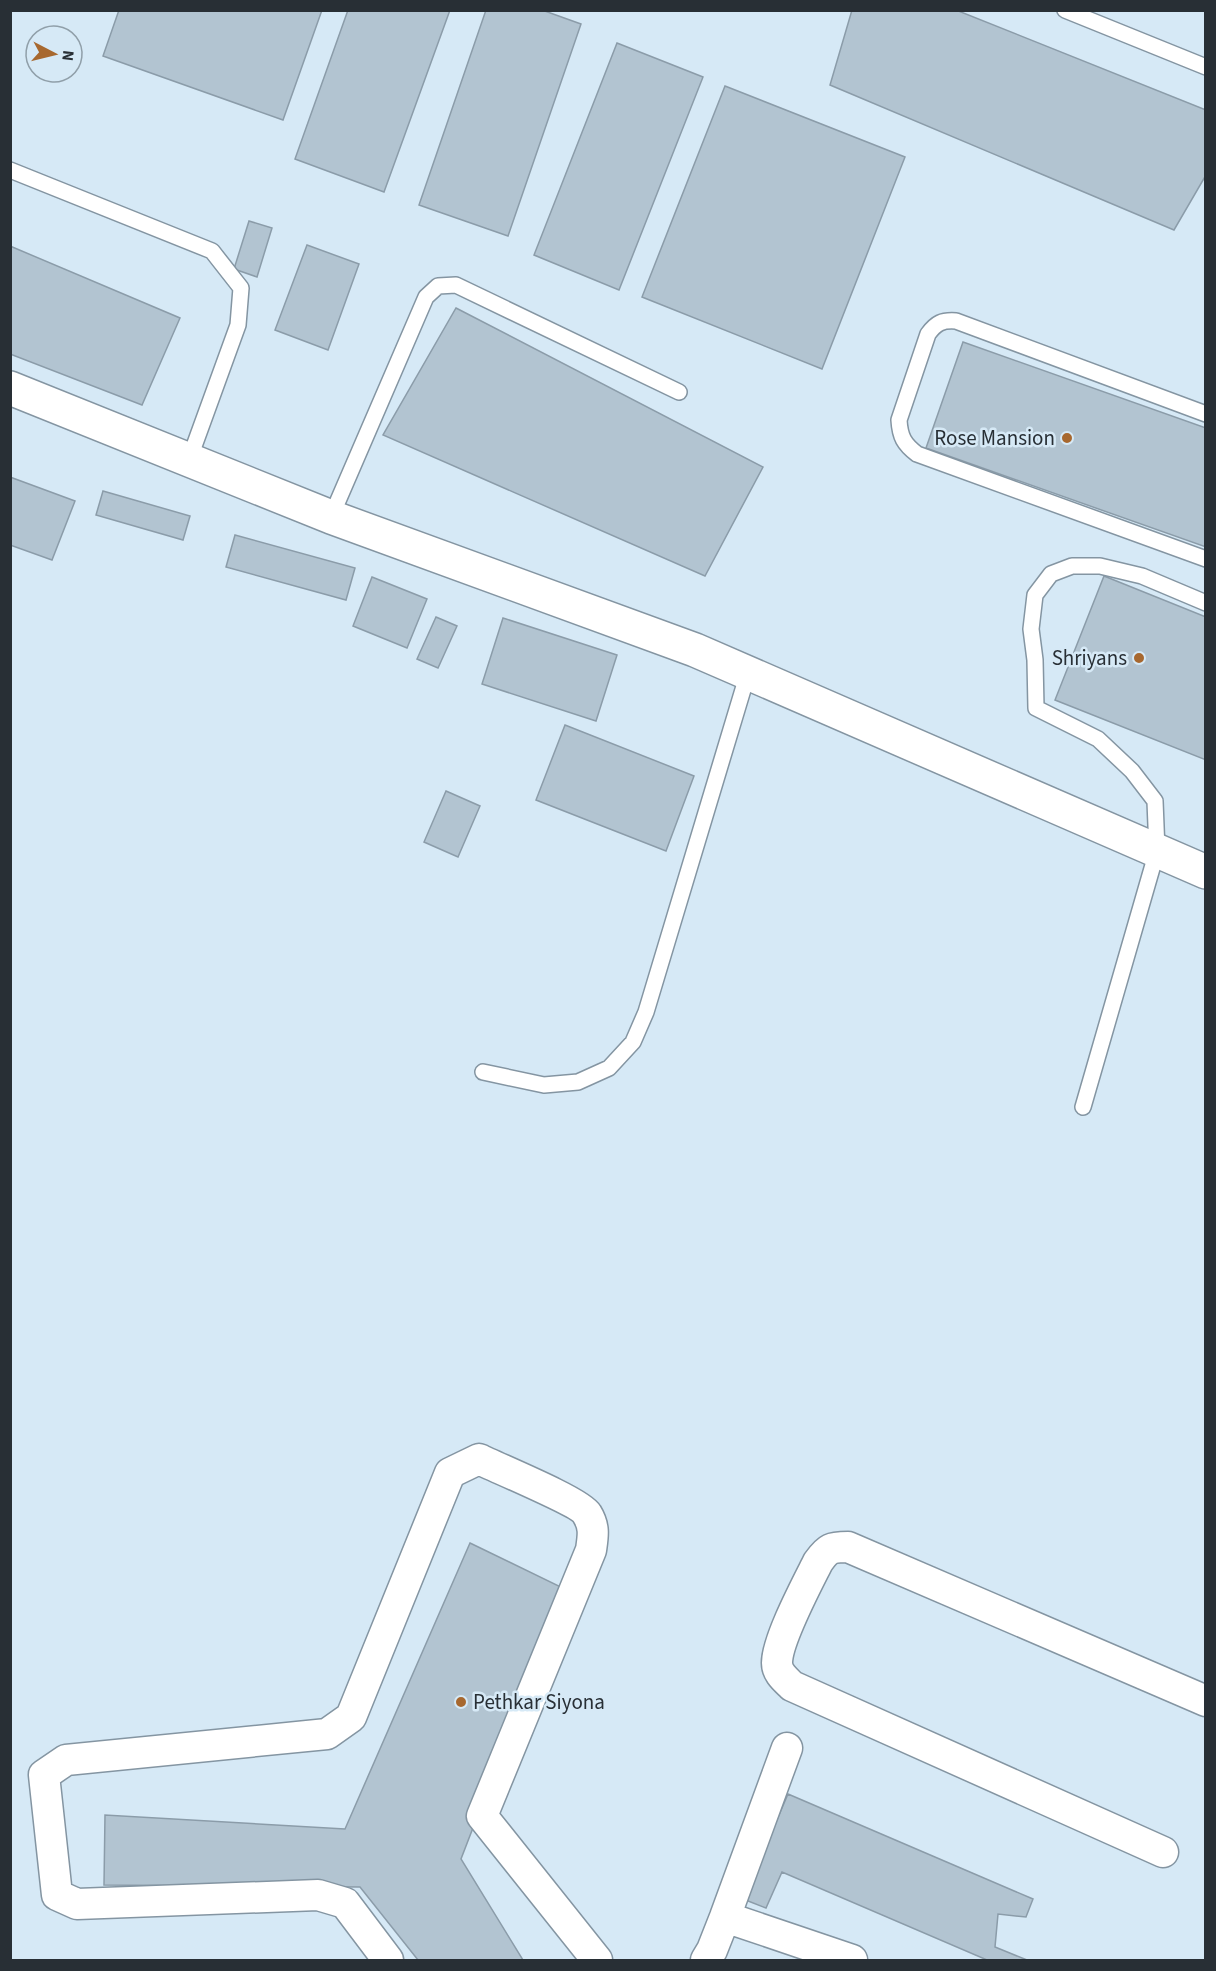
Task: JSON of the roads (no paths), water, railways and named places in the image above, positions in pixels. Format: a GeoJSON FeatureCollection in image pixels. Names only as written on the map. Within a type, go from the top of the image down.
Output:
{"type":"FeatureCollection","features":[{"type":"Feature","properties":{"kind":"street"},"geometry":{"type":"LineString","coordinates":[[10,388],[331,518],[695,650],[1206,872]]}},
{"type":"Feature","properties":{"kind":"street"},"geometry":{"type":"LineString","coordinates":[[388,1960],[345,1904],[318,1895],[77,1904],[57,1895],[44,1774],[66,1760],[327,1734],[351,1717],[450,1473],[479,1459],[586,1511],[594,1530],[591,1550],[482,1816],[597,1960]]}},
{"type":"Feature","properties":{"kind":"street"},"geometry":{"type":"LineString","coordinates":[[1163,1852],[792,1686],[780,1675],[777,1664],[780,1645],[818,1562],[825,1552],[833,1547],[848,1547],[1206,1701]]}},
{"type":"Feature","properties":{"kind":"street"},"geometry":{"type":"LineString","coordinates":[[706,1960],[725,1917],[787,1748]]}},
{"type":"Feature","properties":{"kind":"street"},"geometry":{"type":"LineString","coordinates":[[725,1917],[852,1960]]}},
{"type":"Feature","properties":{"kind":"lane"},"geometry":{"type":"LineString","coordinates":[[1065,10],[1206,67]]}},
{"type":"Feature","properties":{"kind":"lane"},"geometry":{"type":"LineString","coordinates":[[10,170],[212,251],[241,288],[238,325],[189,460]]}},
{"type":"Feature","properties":{"kind":"lane"},"geometry":{"type":"LineString","coordinates":[[331,518],[426,297],[438,286],[456,285],[679,392]]}},
{"type":"Feature","properties":{"kind":"lane"},"geometry":{"type":"LineString","coordinates":[[1206,414],[956,321],[944,320],[935,325],[928,334],[899,420],[900,435],[906,445],[917,454],[1206,559]]}},
{"type":"Feature","properties":{"kind":"lane"},"geometry":{"type":"LineString","coordinates":[[1083,1107],[1157,851],[1155,801],[1132,771],[1098,739],[1036,708],[1035,660],[1031,628],[1035,595],[1051,574],[1072,566],[1100,566],[1142,576],[1206,603]]}},
{"type":"Feature","properties":{"kind":"lane"},"geometry":{"type":"LineString","coordinates":[[483,1072],[544,1085],[578,1082],[609,1068],[633,1042],[646,1012],[747,673]]}},
{"type":"Feature","properties":{"kind":"place","name":"Rose Mansion"},"geometry":{"type":"Point","coordinates":[1067,438]}},
{"type":"Feature","properties":{"kind":"place","name":"Shriyans"},"geometry":{"type":"Point","coordinates":[1139,658]}},
{"type":"Feature","properties":{"kind":"place","name":"Pethkar Siyona"},"geometry":{"type":"Point","coordinates":[461,1702]}}]}
